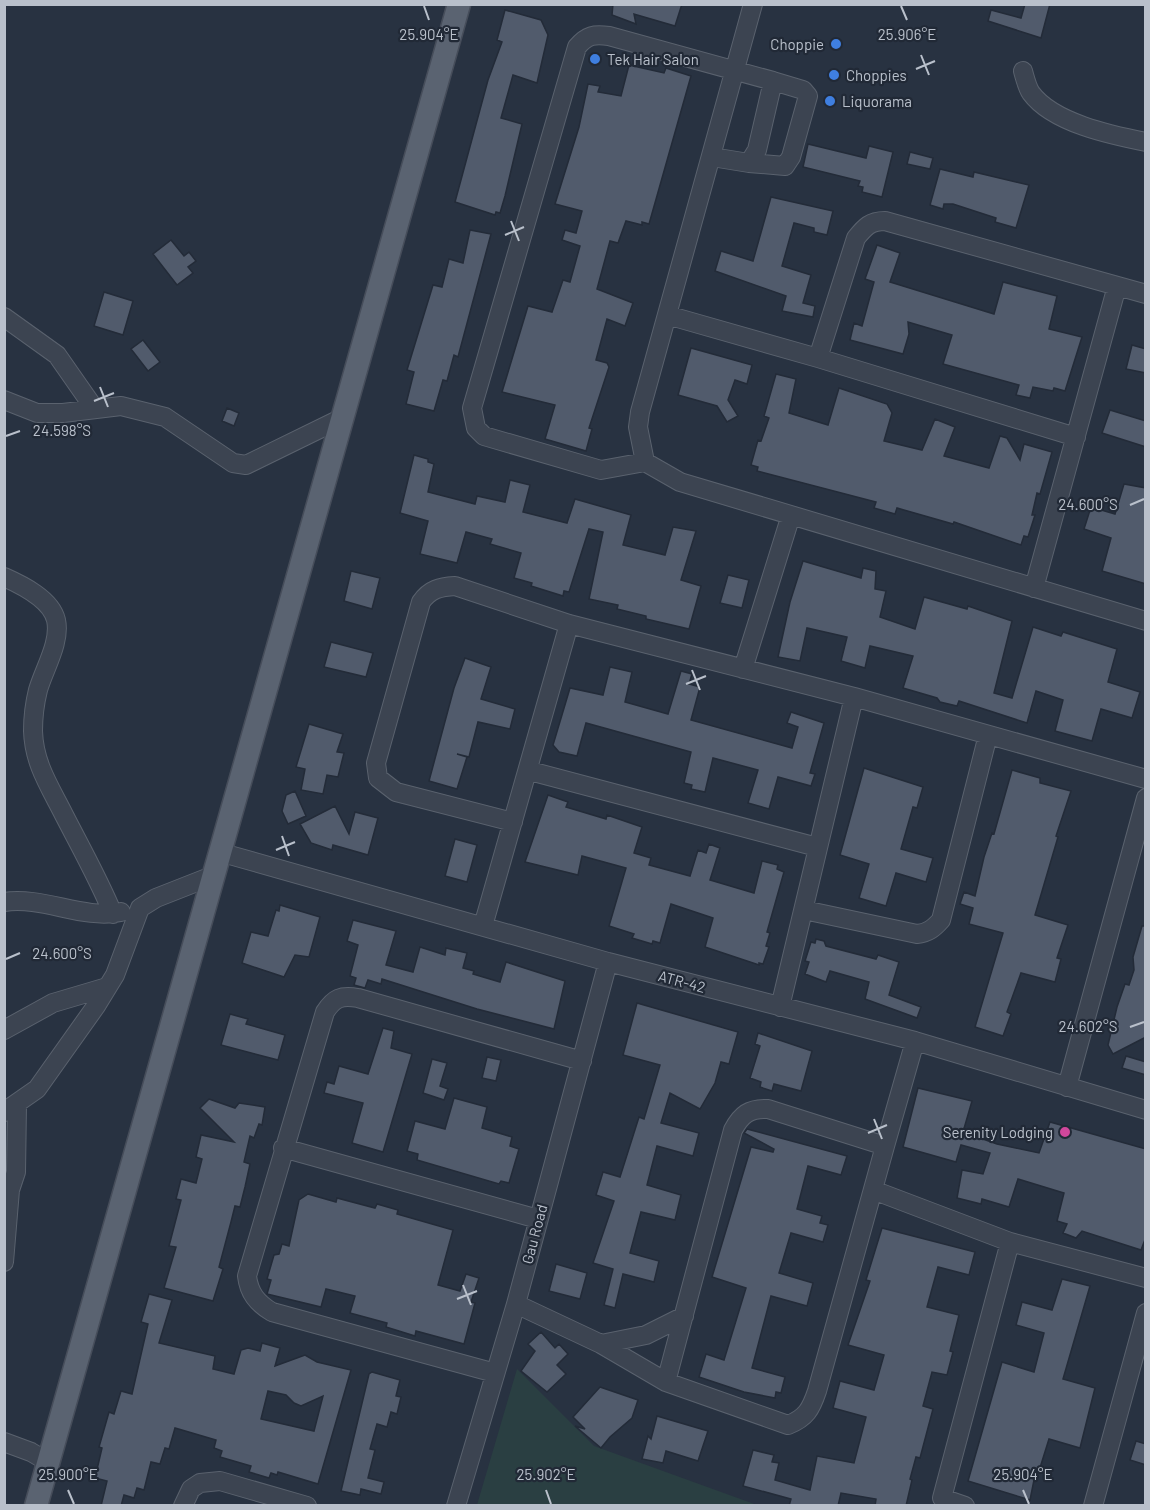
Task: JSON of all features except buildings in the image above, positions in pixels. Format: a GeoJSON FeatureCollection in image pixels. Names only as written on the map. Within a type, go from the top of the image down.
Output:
{"type":"FeatureCollection","features":[{"type":"Feature","properties":{"kind":"main road"},"geometry":{"type":"LineString","coordinates":[[36,1506],[459,4]]}},
{"type":"Feature","properties":{"kind":"street"},"geometry":{"type":"LineString","coordinates":[[753,4],[640,412],[638,427],[645,462],[657,472],[680,482],[1146,621]]}},
{"type":"Feature","properties":{"kind":"street"},"geometry":{"type":"LineString","coordinates":[[645,462],[601,470],[484,436],[476,428],[472,408],[577,46],[585,37],[595,34],[609,36],[803,90],[808,96],[791,157],[785,166],[744,163],[712,157]]}},
{"type":"Feature","properties":{"kind":"street"},"geometry":{"type":"LineString","coordinates":[[1023,72],[1031,93],[1046,106],[1074,122],[1106,134],[1146,142]]}},
{"type":"Feature","properties":{"kind":"street"},"geometry":{"type":"LineString","coordinates":[[744,163],[756,150],[773,81]]}},
{"type":"Feature","properties":{"kind":"street"},"geometry":{"type":"LineString","coordinates":[[818,357],[856,238],[865,226],[874,221],[885,221],[1146,294]]}},
{"type":"Feature","properties":{"kind":"street"},"geometry":{"type":"LineString","coordinates":[[1034,588],[1117,286]]}},
{"type":"Feature","properties":{"kind":"street"},"geometry":{"type":"LineString","coordinates":[[667,315],[818,357],[1076,438]]}},
{"type":"Feature","properties":{"kind":"street"},"geometry":{"type":"LineString","coordinates":[[4,317],[57,355],[94,408]]}},
{"type":"Feature","properties":{"kind":"street"},"geometry":{"type":"LineString","coordinates":[[6,402],[37,413],[63,413],[121,406],[165,417],[233,463],[246,465],[342,418]]}},
{"type":"Feature","properties":{"kind":"street"},"geometry":{"type":"LineString","coordinates":[[743,669],[791,515]]}},
{"type":"Feature","properties":{"kind":"street"},"geometry":{"type":"LineString","coordinates":[[4,577],[30,591],[50,608],[56,620],[52,651],[38,692],[33,730],[35,754],[43,777],[100,883],[113,914]]}},
{"type":"Feature","properties":{"kind":"street"},"geometry":{"type":"LineString","coordinates":[[513,822],[396,792],[378,778],[376,763],[418,613],[428,592],[440,586],[455,586],[569,624],[854,697],[1146,779]]}},
{"type":"Feature","properties":{"kind":"street"},"geometry":{"type":"LineString","coordinates":[[483,926],[530,771],[569,624]]}},
{"type":"Feature","properties":{"kind":"street"},"geometry":{"type":"LineString","coordinates":[[780,1007],[854,697]]}},
{"type":"Feature","properties":{"kind":"street"},"geometry":{"type":"LineString","coordinates":[[804,910],[917,934],[936,926],[941,920],[988,735]]}},
{"type":"Feature","properties":{"kind":"street"},"geometry":{"type":"LineString","coordinates":[[530,771],[817,847]]}},
{"type":"Feature","properties":{"kind":"street"},"geometry":{"type":"LineString","coordinates":[[1067,1087],[1139,846],[1146,798]]}},
{"type":"Feature","properties":{"kind":"street","name":"ATR-42"},"geometry":{"type":"LineString","coordinates":[[219,852],[608,962],[915,1041],[1146,1110]]}},
{"type":"Feature","properties":{"kind":"street"},"geometry":{"type":"LineString","coordinates":[[4,902],[25,899],[113,914],[140,908],[156,898],[212,876]]}},
{"type":"Feature","properties":{"kind":"street"},"geometry":{"type":"LineString","coordinates":[[4,1262],[7,1184],[16,1172],[11,1109],[37,1089],[115,975],[140,908]]}},
{"type":"Feature","properties":{"kind":"street","name":"Gau Road"},"geometry":{"type":"LineString","coordinates":[[456,1506],[516,1304],[608,962]]}},
{"type":"Feature","properties":{"kind":"street"},"geometry":{"type":"LineString","coordinates":[[4,1030],[53,1003],[107,987]]}},
{"type":"Feature","properties":{"kind":"street"},"geometry":{"type":"LineString","coordinates":[[495,1373],[272,1312],[262,1306],[248,1288],[247,1276],[325,1012],[332,1001],[339,998],[358,998],[582,1061]]}},
{"type":"Feature","properties":{"kind":"street"},"geometry":{"type":"LineString","coordinates":[[516,1304],[601,1344],[666,1382],[788,1425],[801,1420],[810,1410],[817,1391],[915,1041]]}},
{"type":"Feature","properties":{"kind":"street"},"geometry":{"type":"LineString","coordinates":[[666,1382],[733,1130],[740,1117],[758,1108],[768,1109],[885,1146]]}},
{"type":"Feature","properties":{"kind":"street"},"geometry":{"type":"LineString","coordinates":[[283,1148],[538,1220]]}},
{"type":"Feature","properties":{"kind":"street"},"geometry":{"type":"LineString","coordinates":[[873,1190],[1010,1242],[1146,1278]]}},
{"type":"Feature","properties":{"kind":"street"},"geometry":{"type":"LineString","coordinates":[[965,1506],[941,1502],[1010,1242]]}},
{"type":"Feature","properties":{"kind":"street"},"geometry":{"type":"LineString","coordinates":[[1093,1506],[1146,1313]]}},
{"type":"Feature","properties":{"kind":"street"},"geometry":{"type":"LineString","coordinates":[[601,1344],[646,1335],[684,1316]]}},
{"type":"Feature","properties":{"kind":"street"},"geometry":{"type":"LineString","coordinates":[[4,1442],[31,1452],[48,1462]]}},
{"type":"Feature","properties":{"kind":"street"},"geometry":{"type":"LineString","coordinates":[[183,1506],[191,1489],[210,1481],[220,1481],[307,1506]]}},
{"type":"Feature","properties":{"kind":"green space"},"geometry":{"type":"Polygon","coordinates":[[[517,1369],[594,1446],[757,1505],[477,1505],[517,1369]]]}},
{"type":"Feature","properties":{"kind":"place","name":"Choppie"},"geometry":{"type":"Point","coordinates":[836,44]}},
{"type":"Feature","properties":{"kind":"place","name":"Tek Hair Salon"},"geometry":{"type":"Point","coordinates":[595,59]}},
{"type":"Feature","properties":{"kind":"place","name":"Choppies"},"geometry":{"type":"Point","coordinates":[834,75]}},
{"type":"Feature","properties":{"kind":"place","name":"Liquorama"},"geometry":{"type":"Point","coordinates":[830,101]}},
{"type":"Feature","properties":{"kind":"place","name":"Serenity Lodging"},"geometry":{"type":"Point","coordinates":[1065,1132]}}]}
